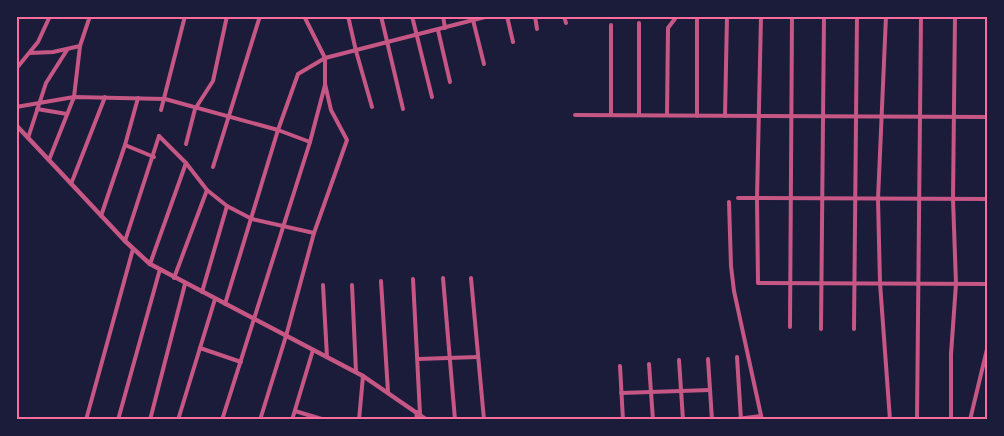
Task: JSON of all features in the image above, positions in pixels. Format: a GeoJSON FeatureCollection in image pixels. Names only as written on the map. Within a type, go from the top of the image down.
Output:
{"type":"FeatureCollection","features":[{"type":"Feature","properties":{"kind":"street"},"geometry":{"type":"LineString","coordinates":[[16,69],[30,53],[50,16]]}},
{"type":"Feature","properties":{"kind":"street"},"geometry":{"type":"LineString","coordinates":[[49,160],[74,97],[80,46],[89,17],[95,16]]}},
{"type":"Feature","properties":{"kind":"street"},"geometry":{"type":"LineString","coordinates":[[162,110],[184,16]]}},
{"type":"Feature","properties":{"kind":"street"},"geometry":{"type":"LineString","coordinates":[[186,144],[195,109],[213,81],[227,16]]}},
{"type":"Feature","properties":{"kind":"street"},"geometry":{"type":"LineString","coordinates":[[213,167],[260,16]]}},
{"type":"Feature","properties":{"kind":"street"},"geometry":{"type":"LineString","coordinates":[[260,420],[286,336],[314,233],[347,140],[331,110],[325,84],[325,58],[304,16]]}},
{"type":"Feature","properties":{"kind":"street"},"geometry":{"type":"LineString","coordinates":[[348,16],[372,107]]}},
{"type":"Feature","properties":{"kind":"street"},"geometry":{"type":"LineString","coordinates":[[381,16],[403,109]]}},
{"type":"Feature","properties":{"kind":"street"},"geometry":{"type":"LineString","coordinates":[[412,16],[432,97]]}},
{"type":"Feature","properties":{"kind":"street"},"geometry":{"type":"LineString","coordinates":[[443,16],[446,28]]}},
{"type":"Feature","properties":{"kind":"street"},"geometry":{"type":"LineString","coordinates":[[225,304],[278,130],[298,74],[325,58],[446,28],[473,18],[488,16]]}},
{"type":"Feature","properties":{"kind":"street"},"geometry":{"type":"LineString","coordinates":[[507,16],[513,42]]}},
{"type":"Feature","properties":{"kind":"street"},"geometry":{"type":"LineString","coordinates":[[535,16],[537,29]]}},
{"type":"Feature","properties":{"kind":"street"},"geometry":{"type":"LineString","coordinates":[[564,16],[566,23]]}},
{"type":"Feature","properties":{"kind":"street"},"geometry":{"type":"LineString","coordinates":[[667,115],[668,28],[677,16]]}},
{"type":"Feature","properties":{"kind":"street"},"geometry":{"type":"LineString","coordinates":[[697,16],[697,116]]}},
{"type":"Feature","properties":{"kind":"street"},"geometry":{"type":"LineString","coordinates":[[725,116],[727,16]]}},
{"type":"Feature","properties":{"kind":"street"},"geometry":{"type":"LineString","coordinates":[[762,16],[757,198],[758,282],[988,284]]}},
{"type":"Feature","properties":{"kind":"street"},"geometry":{"type":"LineString","coordinates":[[790,327],[792,16]]}},
{"type":"Feature","properties":{"kind":"street"},"geometry":{"type":"LineString","coordinates":[[821,329],[824,16]]}},
{"type":"Feature","properties":{"kind":"street"},"geometry":{"type":"LineString","coordinates":[[854,329],[857,16]]}},
{"type":"Feature","properties":{"kind":"street"},"geometry":{"type":"LineString","coordinates":[[886,16],[878,198],[880,283],[890,420]]}},
{"type":"Feature","properties":{"kind":"street"},"geometry":{"type":"LineString","coordinates":[[917,420],[916,357],[919,284],[918,117],[921,16]]}},
{"type":"Feature","properties":{"kind":"street"},"geometry":{"type":"LineString","coordinates":[[951,420],[950,354],[956,284],[953,199],[955,16]]}},
{"type":"Feature","properties":{"kind":"street"},"geometry":{"type":"LineString","coordinates":[[473,18],[484,64]]}},
{"type":"Feature","properties":{"kind":"street"},"geometry":{"type":"LineString","coordinates":[[640,23],[640,115]]}},
{"type":"Feature","properties":{"kind":"street"},"geometry":{"type":"LineString","coordinates":[[611,25],[611,115]]}},
{"type":"Feature","properties":{"kind":"street"},"geometry":{"type":"LineString","coordinates":[[438,30],[450,82]]}},
{"type":"Feature","properties":{"kind":"street"},"geometry":{"type":"LineString","coordinates":[[30,53],[66,50],[80,46]]}},
{"type":"Feature","properties":{"kind":"street"},"geometry":{"type":"LineString","coordinates":[[28,138],[37,108],[52,71],[66,50]]}},
{"type":"Feature","properties":{"kind":"street"},"geometry":{"type":"LineString","coordinates":[[222,420],[310,142],[325,84]]}},
{"type":"Feature","properties":{"kind":"street"},"geometry":{"type":"LineString","coordinates":[[16,106],[74,97],[165,99],[195,109],[278,130],[310,142]]}},
{"type":"Feature","properties":{"kind":"street"},"geometry":{"type":"LineString","coordinates":[[71,184],[105,97]]}},
{"type":"Feature","properties":{"kind":"street"},"geometry":{"type":"LineString","coordinates":[[101,216],[126,145],[138,98]]}},
{"type":"Feature","properties":{"kind":"street"},"geometry":{"type":"LineString","coordinates":[[37,108],[67,114]]}},
{"type":"Feature","properties":{"kind":"street"},"geometry":{"type":"LineString","coordinates":[[575,115],[988,117]]}},
{"type":"Feature","properties":{"kind":"street"},"geometry":{"type":"LineString","coordinates":[[16,125],[125,241],[150,264],[356,372],[427,420]]}},
{"type":"Feature","properties":{"kind":"street"},"geometry":{"type":"LineString","coordinates":[[125,241],[154,157],[159,136],[186,163],[207,190],[227,206],[252,219],[314,233]]}},
{"type":"Feature","properties":{"kind":"street"},"geometry":{"type":"LineString","coordinates":[[126,145],[154,157]]}},
{"type":"Feature","properties":{"kind":"street"},"geometry":{"type":"LineString","coordinates":[[150,264],[186,163]]}},
{"type":"Feature","properties":{"kind":"street"},"geometry":{"type":"LineString","coordinates":[[174,278],[207,190]]}},
{"type":"Feature","properties":{"kind":"street"},"geometry":{"type":"LineString","coordinates":[[988,193],[988,205]]}},
{"type":"Feature","properties":{"kind":"street"},"geometry":{"type":"LineString","coordinates":[[738,198],[988,199]]}},
{"type":"Feature","properties":{"kind":"street"},"geometry":{"type":"LineString","coordinates":[[729,202],[731,266],[734,291],[761,418],[729,420]]}},
{"type":"Feature","properties":{"kind":"street"},"geometry":{"type":"LineString","coordinates":[[202,292],[227,206]]}},
{"type":"Feature","properties":{"kind":"street"},"geometry":{"type":"LineString","coordinates":[[86,420],[133,249]]}},
{"type":"Feature","properties":{"kind":"street"},"geometry":{"type":"LineString","coordinates":[[118,420],[160,269]]}},
{"type":"Feature","properties":{"kind":"street"},"geometry":{"type":"LineString","coordinates":[[443,278],[455,420]]}},
{"type":"Feature","properties":{"kind":"street"},"geometry":{"type":"LineString","coordinates":[[471,278],[484,420]]}},
{"type":"Feature","properties":{"kind":"street"},"geometry":{"type":"LineString","coordinates":[[413,279],[418,360],[419,413],[416,420]]}},
{"type":"Feature","properties":{"kind":"street"},"geometry":{"type":"LineString","coordinates":[[382,281],[388,392]]}},
{"type":"Feature","properties":{"kind":"street"},"geometry":{"type":"LineString","coordinates":[[150,420],[186,284]]}},
{"type":"Feature","properties":{"kind":"street"},"geometry":{"type":"LineString","coordinates":[[323,285],[326,357]]}},
{"type":"Feature","properties":{"kind":"street"},"geometry":{"type":"LineString","coordinates":[[352,285],[356,372]]}},
{"type":"Feature","properties":{"kind":"street"},"geometry":{"type":"LineString","coordinates":[[178,420],[215,299]]}},
{"type":"Feature","properties":{"kind":"street"},"geometry":{"type":"LineString","coordinates":[[970,420],[987,358],[988,345]]}},
{"type":"Feature","properties":{"kind":"street"},"geometry":{"type":"LineString","coordinates":[[200,348],[241,362]]}},
{"type":"Feature","properties":{"kind":"street"},"geometry":{"type":"LineString","coordinates":[[292,420],[313,350]]}},
{"type":"Feature","properties":{"kind":"street"},"geometry":{"type":"LineString","coordinates":[[418,360],[478,357]]}},
{"type":"Feature","properties":{"kind":"street"},"geometry":{"type":"LineString","coordinates":[[708,358],[712,420]]}},
{"type":"Feature","properties":{"kind":"street"},"geometry":{"type":"LineString","coordinates":[[737,358],[741,419]]}},
{"type":"Feature","properties":{"kind":"street"},"geometry":{"type":"LineString","coordinates":[[679,360],[682,420]]}},
{"type":"Feature","properties":{"kind":"street"},"geometry":{"type":"LineString","coordinates":[[649,364],[653,420]]}},
{"type":"Feature","properties":{"kind":"street"},"geometry":{"type":"LineString","coordinates":[[620,366],[623,420]]}},
{"type":"Feature","properties":{"kind":"street"},"geometry":{"type":"LineString","coordinates":[[359,420],[363,376]]}},
{"type":"Feature","properties":{"kind":"street"},"geometry":{"type":"LineString","coordinates":[[622,393],[710,390]]}},
{"type":"Feature","properties":{"kind":"street"},"geometry":{"type":"LineString","coordinates":[[295,411],[325,420]]}}]}
